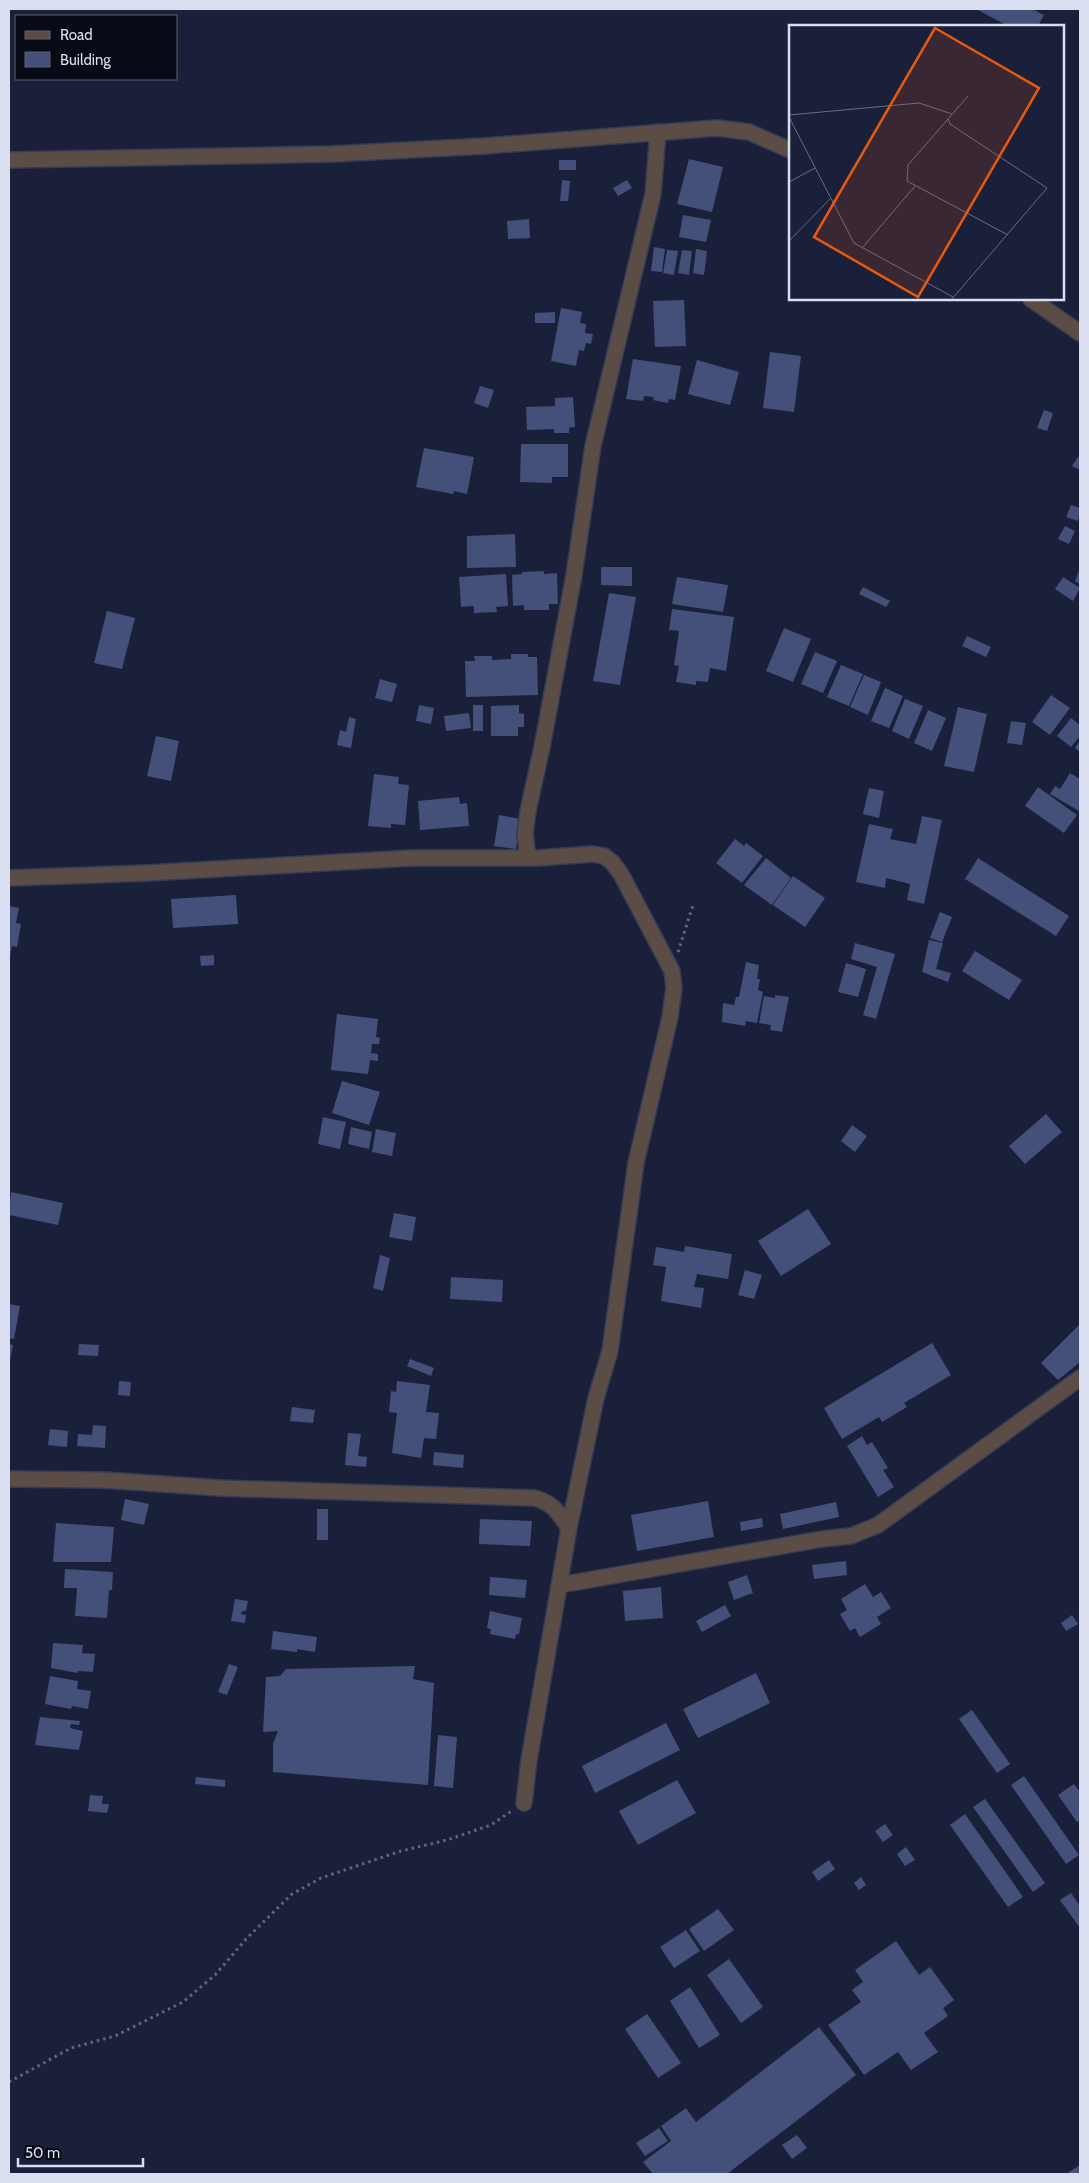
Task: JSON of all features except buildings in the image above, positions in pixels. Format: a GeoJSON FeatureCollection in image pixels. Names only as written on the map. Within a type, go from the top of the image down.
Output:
{"type":"FeatureCollection","features":[{"type":"Feature","properties":{"kind":"street"},"geometry":{"type":"LineString","coordinates":[[9,160],[332,154],[485,146],[717,128],[748,132],[789,150]]}},
{"type":"Feature","properties":{"kind":"street"},"geometry":{"type":"LineString","coordinates":[[528,858],[525,834],[528,811],[574,575],[593,446],[653,194],[658,132]]}},
{"type":"Feature","properties":{"kind":"street"},"geometry":{"type":"LineString","coordinates":[[1032,300],[1080,333]]}},
{"type":"Feature","properties":{"kind":"street"},"geometry":{"type":"LineString","coordinates":[[9,878],[224,869],[411,858],[528,858],[593,854],[604,856],[612,862],[621,874],[672,971],[674,988],[670,1018],[636,1163],[610,1351],[595,1406],[569,1528],[529,1760],[524,1803]]}},
{"type":"Feature","properties":{"kind":"street"},"geometry":{"type":"LineString","coordinates":[[560,1585],[822,1539],[851,1536],[878,1525],[1080,1378]]}},
{"type":"Feature","properties":{"kind":"street"},"geometry":{"type":"LineString","coordinates":[[9,1479],[104,1480],[220,1488],[535,1498],[548,1502],[569,1528]]}},
{"type":"Feature","properties":{"kind":"path"},"geometry":{"type":"LineString","coordinates":[[672,971],[693,905]]}},
{"type":"Feature","properties":{"kind":"path"},"geometry":{"type":"LineString","coordinates":[[9,2082],[71,2048],[115,2036],[183,2002],[215,1975],[247,1938],[292,1894],[313,1882],[355,1865],[491,1825],[524,1803]]}}]}
